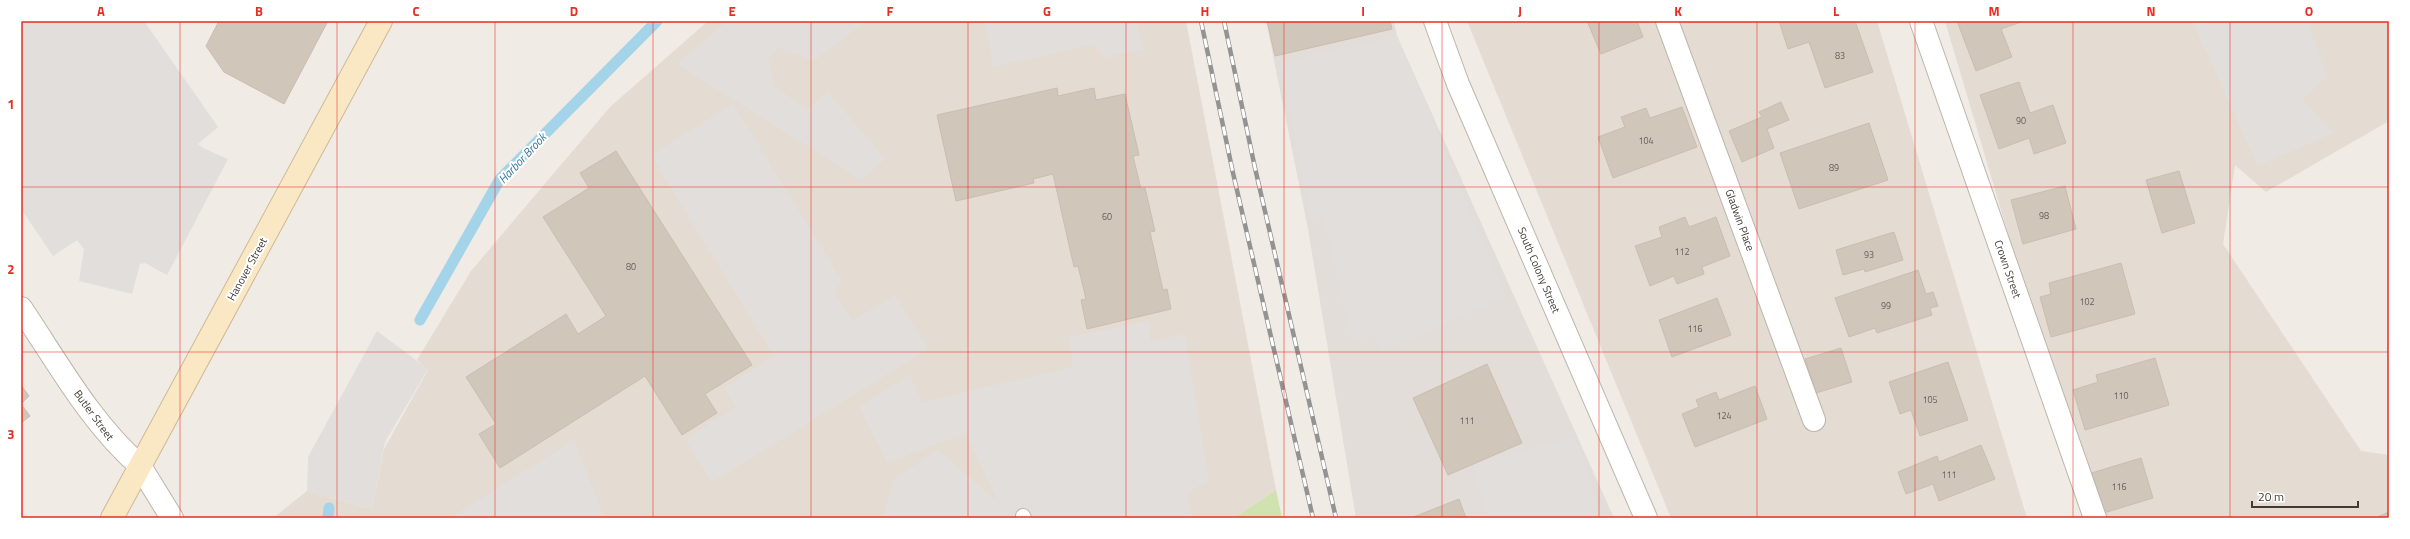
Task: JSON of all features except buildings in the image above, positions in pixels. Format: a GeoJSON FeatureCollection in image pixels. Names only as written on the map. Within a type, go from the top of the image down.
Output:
{"type":"FeatureCollection","features":[{"type":"Feature","properties":{"kind":"main road","name":"Hanover Street"},"geometry":{"type":"LineString","coordinates":[[112,518],[381,21]]}},
{"type":"Feature","properties":{"kind":"street","name":"South Colony Street"},"geometry":{"type":"LineString","coordinates":[[1435,21],[1458,84],[1646,518]]}},
{"type":"Feature","properties":{"kind":"street","name":"Gladwin Place"},"geometry":{"type":"LineString","coordinates":[[1666,21],[1814,420]]}},
{"type":"Feature","properties":{"kind":"street","name":"Crown Street"},"geometry":{"type":"LineString","coordinates":[[1921,21],[2094,518]]}},
{"type":"Feature","properties":{"kind":"street","name":"Butler Street"},"geometry":{"type":"LineString","coordinates":[[21,308],[98,423],[118,447],[140,466],[172,518]]}},
{"type":"Feature","properties":{"kind":"shaded area"},"geometry":{"type":"Polygon","coordinates":[[[21,21],[144,21],[218,127],[198,144],[203,148],[228,159],[167,275],[145,263],[140,264],[132,294],[79,281],[84,249],[77,240],[53,256],[21,209],[21,21]]]}},
{"type":"Feature","properties":{"kind":"shaded area"},"geometry":{"type":"Polygon","coordinates":[[[708,21],[1186,21],[1276,490],[1234,518],[273,518],[307,491],[372,509],[384,449],[428,370],[417,360],[471,271],[610,107],[708,21]]]}},
{"type":"Feature","properties":{"kind":"shaded area"},"geometry":{"type":"Polygon","coordinates":[[[727,21],[861,21],[863,24],[813,61],[779,47],[768,60],[775,87],[807,109],[828,92],[885,159],[861,180],[677,64],[727,21]]]}},
{"type":"Feature","properties":{"kind":"shaded area"},"geometry":{"type":"Polygon","coordinates":[[[984,21],[1137,21],[1143,49],[1103,58],[1094,44],[994,67],[984,21]]]}},
{"type":"Feature","properties":{"kind":"shaded area"},"geometry":{"type":"Polygon","coordinates":[[[1266,21],[1394,21],[1397,36],[1614,518],[1356,518],[1308,229],[1266,21]]]}},
{"type":"Feature","properties":{"kind":"shaded area"},"geometry":{"type":"Polygon","coordinates":[[[1467,21],[1877,21],[2027,518],[1671,518],[1467,21]]]}},
{"type":"Feature","properties":{"kind":"shaded area"},"geometry":{"type":"Polygon","coordinates":[[[1945,21],[2389,21],[2389,121],[2266,192],[2235,165],[2223,244],[2361,451],[2389,455],[2389,518],[2101,518],[2020,274],[1945,21]]]}},
{"type":"Feature","properties":{"kind":"shaded area"},"geometry":{"type":"Polygon","coordinates":[[[2192,21],[2307,21],[2327,77],[2302,99],[2333,133],[2258,166],[2192,21]]]}},
{"type":"Feature","properties":{"kind":"shaded area"},"geometry":{"type":"Polygon","coordinates":[[[1397,36],[1506,296],[1381,352],[1373,334],[1353,342],[1323,216],[1310,218],[1280,62],[1397,36]]]}},
{"type":"Feature","properties":{"kind":"shaded area"},"geometry":{"type":"Polygon","coordinates":[[[733,104],[842,281],[834,292],[852,321],[895,296],[928,349],[712,482],[685,439],[736,407],[724,388],[774,356],[651,155],[733,104]]]}},
{"type":"Feature","properties":{"kind":"shaded area"},"geometry":{"type":"Polygon","coordinates":[[[1149,321],[1150,342],[1185,334],[1209,481],[1186,493],[1192,517],[882,518],[894,479],[938,450],[999,503],[965,433],[888,463],[859,407],[910,375],[922,402],[1073,367],[1069,337],[1149,321]]]}},
{"type":"Feature","properties":{"kind":"shaded area"},"geometry":{"type":"Polygon","coordinates":[[[377,331],[428,369],[385,442],[372,509],[307,491],[308,457],[377,331]]]}},
{"type":"Feature","properties":{"kind":"shaded area"},"geometry":{"type":"Polygon","coordinates":[[[1575,437],[1603,518],[1486,518],[1473,464],[1575,437]]]}},
{"type":"Feature","properties":{"kind":"shaded area"},"geometry":{"type":"Polygon","coordinates":[[[574,440],[604,518],[450,518],[574,440]]]}},
{"type":"Feature","properties":{"kind":"green space"},"geometry":{"type":"Polygon","coordinates":[[[1276,490],[1282,518],[1234,518],[1276,490]]]}},
{"type":"Feature","properties":{"kind":"waterway","name":"Harbor Brook"},"geometry":{"type":"LineString","coordinates":[[420,320],[500,179],[657,21]]}},
{"type":"Feature","properties":{"kind":"waterway","name":"Harbor Brook"},"geometry":{"type":"LineString","coordinates":[[328,518],[329,508]]}},
{"type":"Feature","properties":{"kind":"railway"},"geometry":{"type":"LineString","coordinates":[[1201,21],[1233,173],[1313,518]]}},
{"type":"Feature","properties":{"kind":"railway"},"geometry":{"type":"LineString","coordinates":[[1224,21],[1255,168],[1336,518]]}}]}
